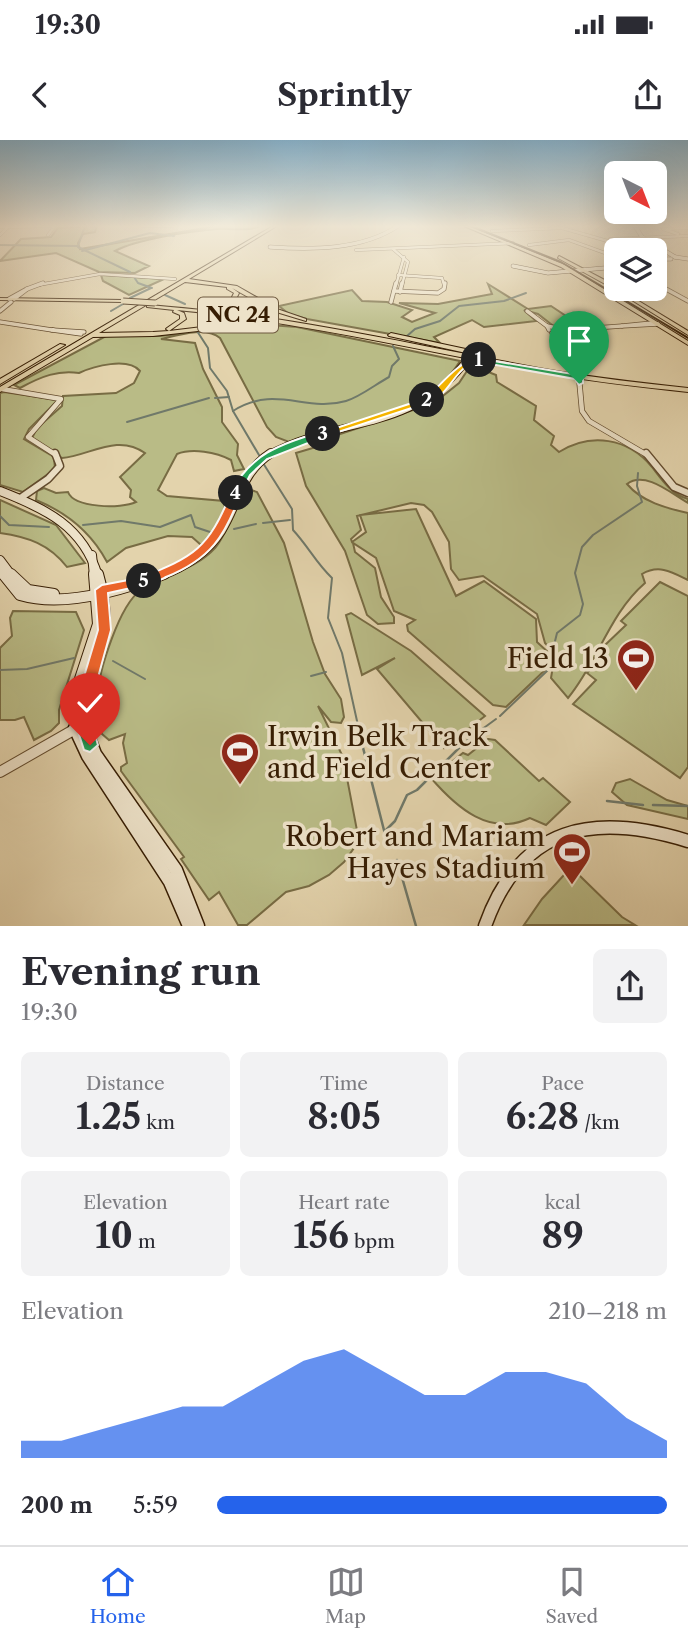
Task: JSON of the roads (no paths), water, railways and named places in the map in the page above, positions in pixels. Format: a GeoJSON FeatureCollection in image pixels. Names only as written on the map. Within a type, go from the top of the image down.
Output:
{"type":"FeatureCollection","features":[{"type":"Feature","properties":{"kind":"main road"},"geometry":{"type":"LineString","coordinates":[[1,387],[207,263]]}},
{"type":"Feature","properties":{"kind":"main road"},"geometry":{"type":"LineString","coordinates":[[1,387],[20,369],[110,323],[209,263]]}},
{"type":"Feature","properties":{"kind":"main road"},"geometry":{"type":"LineString","coordinates":[[560,263],[577,270],[688,343]]}},
{"type":"Feature","properties":{"kind":"main road"},"geometry":{"type":"LineString","coordinates":[[563,263],[604,283]]}},
{"type":"Feature","properties":{"kind":"main road"},"geometry":{"type":"LineString","coordinates":[[191,275],[189,278],[192,281]]}},
{"type":"Feature","properties":{"kind":"main road"},"geometry":{"type":"LineString","coordinates":[[178,280],[235,286],[275,310],[324,327]]}},
{"type":"Feature","properties":{"kind":"main road"},"geometry":{"type":"LineString","coordinates":[[171,287],[192,281],[236,291],[237,296],[220,304],[185,305]]}},
{"type":"Feature","properties":{"kind":"main road","name":"NC 24"},"geometry":{"type":"LineString","coordinates":[[0,301],[82,300],[228,314],[324,327],[468,361],[577,373]]}},
{"type":"Feature","properties":{"kind":"main road","name":"NC 24"},"geometry":{"type":"LineString","coordinates":[[10,301],[121,303]]}},
{"type":"Feature","properties":{"kind":"main road"},"geometry":{"type":"LineString","coordinates":[[635,301],[688,333]]}},
{"type":"Feature","properties":{"kind":"main road"},"geometry":{"type":"LineString","coordinates":[[87,334],[157,332],[183,320],[183,315],[177,311],[152,305]]}},
{"type":"Feature","properties":{"kind":"main road","name":"NC 24"},"geometry":{"type":"LineString","coordinates":[[152,305],[185,305],[324,327],[577,373],[688,390]]}},
{"type":"Feature","properties":{"kind":"main road"},"geometry":{"type":"LineString","coordinates":[[87,334],[153,334],[256,322],[324,327]]}},
{"type":"Feature","properties":{"kind":"main road"},"geometry":{"type":"LineString","coordinates":[[110,323],[103,329],[112,333]]}},
{"type":"Feature","properties":{"kind":"main road"},"geometry":{"type":"LineString","coordinates":[[391,335],[489,356]]}},
{"type":"Feature","properties":{"kind":"main road"},"geometry":{"type":"LineString","coordinates":[[468,361],[475,356],[565,369]]}},
{"type":"Feature","properties":{"kind":"main road"},"geometry":{"type":"LineString","coordinates":[[577,373],[688,384]]}},
{"type":"Feature","properties":{"kind":"street"},"geometry":{"type":"LineString","coordinates":[[391,302],[402,263]]}},
{"type":"Feature","properties":{"kind":"street"},"geometry":{"type":"LineString","coordinates":[[400,292],[407,263]]}},
{"type":"Feature","properties":{"kind":"street"},"geometry":{"type":"LineString","coordinates":[[513,266],[542,272],[604,268]]}},
{"type":"Feature","properties":{"kind":"street"},"geometry":{"type":"LineString","coordinates":[[0,310],[27,289],[87,275],[127,273],[178,280]]}},
{"type":"Feature","properties":{"kind":"street"},"geometry":{"type":"LineString","coordinates":[[394,291],[441,293],[445,282],[442,278],[398,275]]}},
{"type":"Feature","properties":{"kind":"street"},"geometry":{"type":"LineString","coordinates":[[667,290],[688,300]]}},
{"type":"Feature","properties":{"kind":"street"},"geometry":{"type":"LineString","coordinates":[[527,311],[555,331],[572,359],[577,373],[581,408],[589,421],[644,451],[674,487],[688,493]]}},
{"type":"Feature","properties":{"kind":"street"},"geometry":{"type":"LineString","coordinates":[[0,322],[87,334]]}},
{"type":"Feature","properties":{"kind":"street"},"geometry":{"type":"LineString","coordinates":[[555,331],[672,324]]}},
{"type":"Feature","properties":{"kind":"street"},"geometry":{"type":"LineString","coordinates":[[0,570],[14,591],[28,598],[47,599],[161,576],[202,552],[222,529],[244,476],[268,454],[419,404],[441,390],[468,361]]}},
{"type":"Feature","properties":{"kind":"street"},"geometry":{"type":"LineString","coordinates":[[20,369],[31,371]]}},
{"type":"Feature","properties":{"kind":"street"},"geometry":{"type":"LineString","coordinates":[[1,387],[61,399],[28,437],[33,443],[55,453],[60,466],[48,479],[19,499]]}},
{"type":"Feature","properties":{"kind":"street"},"geometry":{"type":"LineString","coordinates":[[0,491],[65,522],[91,552],[97,590],[97,632],[74,697],[79,727],[107,787],[170,882],[189,926]]}},
{"type":"Feature","properties":{"kind":"street"},"geometry":{"type":"LineString","coordinates":[[0,560],[22,587],[33,593],[97,590]]}},
{"type":"Feature","properties":{"kind":"street"},"geometry":{"type":"LineString","coordinates":[[0,772],[79,727]]}},
{"type":"Feature","properties":{"kind":"street"},"geometry":{"type":"LineString","coordinates":[[79,727],[183,882],[198,926]]}},
{"type":"Feature","properties":{"kind":"street"},"geometry":{"type":"LineString","coordinates":[[485,926],[494,898],[510,871],[531,851],[557,838],[597,827],[628,826],[659,831],[688,842]]}},
{"type":"Feature","properties":{"kind":"waterway"},"geometry":{"type":"LineString","coordinates":[[111,263],[130,272]]}},
{"type":"Feature","properties":{"kind":"waterway"},"geometry":{"type":"LineString","coordinates":[[134,277],[138,283],[152,288]]}},
{"type":"Feature","properties":{"kind":"waterway"},"geometry":{"type":"LineString","coordinates":[[130,298],[151,288]]}},
{"type":"Feature","properties":{"kind":"waterway"},"geometry":{"type":"LineString","coordinates":[[407,336],[415,329],[440,321],[459,306],[504,301],[526,293]]}},
{"type":"Feature","properties":{"kind":"waterway"},"geometry":{"type":"LineString","coordinates":[[165,295],[185,304]]}},
{"type":"Feature","properties":{"kind":"waterway"},"geometry":{"type":"LineString","coordinates":[[111,311],[123,304]]}},
{"type":"Feature","properties":{"kind":"waterway"},"geometry":{"type":"LineString","coordinates":[[197,331],[208,348],[210,368],[229,397]]}},
{"type":"Feature","properties":{"kind":"waterway"},"geometry":{"type":"LineString","coordinates":[[233,411],[263,400],[331,404],[351,399],[389,377],[392,366],[399,359],[393,346]]}},
{"type":"Feature","properties":{"kind":"waterway"},"geometry":{"type":"LineString","coordinates":[[215,398],[229,397]]}},
{"type":"Feature","properties":{"kind":"waterway"},"geometry":{"type":"LineString","coordinates":[[229,397],[233,411]]}},
{"type":"Feature","properties":{"kind":"waterway"},"geometry":{"type":"LineString","coordinates":[[127,422],[209,398]]}},
{"type":"Feature","properties":{"kind":"waterway"},"geometry":{"type":"LineString","coordinates":[[233,411],[259,455]]}},
{"type":"Feature","properties":{"kind":"waterway"},"geometry":{"type":"LineString","coordinates":[[263,463],[292,509],[293,530],[332,578],[328,618],[342,653],[359,730]]}},
{"type":"Feature","properties":{"kind":"waterway"},"geometry":{"type":"LineString","coordinates":[[500,716],[548,670],[557,633],[580,615],[583,604],[575,573],[582,547],[593,535],[642,502],[637,486],[638,473]]}},
{"type":"Feature","properties":{"kind":"waterway"},"geometry":{"type":"LineString","coordinates":[[83,525],[121,521],[160,527],[191,515],[195,527],[210,532]]}},
{"type":"Feature","properties":{"kind":"waterway"},"geometry":{"type":"LineString","coordinates":[[0,516],[9,525],[49,527]]}},
{"type":"Feature","properties":{"kind":"waterway"},"geometry":{"type":"LineString","coordinates":[[263,523],[290,520]]}},
{"type":"Feature","properties":{"kind":"waterway"},"geometry":{"type":"LineString","coordinates":[[234,529],[256,524]]}},
{"type":"Feature","properties":{"kind":"waterway"},"geometry":{"type":"LineString","coordinates":[[0,670],[27,669],[74,658]]}},
{"type":"Feature","properties":{"kind":"waterway"},"geometry":{"type":"LineString","coordinates":[[113,661],[145,679]]}},
{"type":"Feature","properties":{"kind":"waterway"},"geometry":{"type":"LineString","coordinates":[[311,676],[326,672]]}},
{"type":"Feature","properties":{"kind":"waterway"},"geometry":{"type":"LineString","coordinates":[[481,730],[496,719]]}},
{"type":"Feature","properties":{"kind":"waterway"},"geometry":{"type":"LineString","coordinates":[[358,728],[387,842]]}},
{"type":"Feature","properties":{"kind":"waterway"},"geometry":{"type":"LineString","coordinates":[[386,830],[395,821],[407,795],[417,790],[464,743],[484,728]]}},
{"type":"Feature","properties":{"kind":"waterway"},"geometry":{"type":"LineString","coordinates":[[607,801],[643,805]]}},
{"type":"Feature","properties":{"kind":"waterway"},"geometry":{"type":"LineString","coordinates":[[653,805],[688,806]]}},
{"type":"Feature","properties":{"kind":"waterway"},"geometry":{"type":"LineString","coordinates":[[397,860],[416,926]]}},
{"type":"Feature","properties":{"kind":"tram line"},"geometry":{"type":"LineString","coordinates":[[562,263],[688,338]]}},
{"type":"Feature","properties":{"kind":"place","name":"Field 13"},"geometry":{"type":"Point","coordinates":[636,692]}},
{"type":"Feature","properties":{"kind":"place","name":"Irwin Belk Track and Field Center"},"geometry":{"type":"Point","coordinates":[240,786]}},
{"type":"Feature","properties":{"kind":"place","name":"Robert and Mariam Hayes Stadium"},"geometry":{"type":"Point","coordinates":[572,886]}}]}
